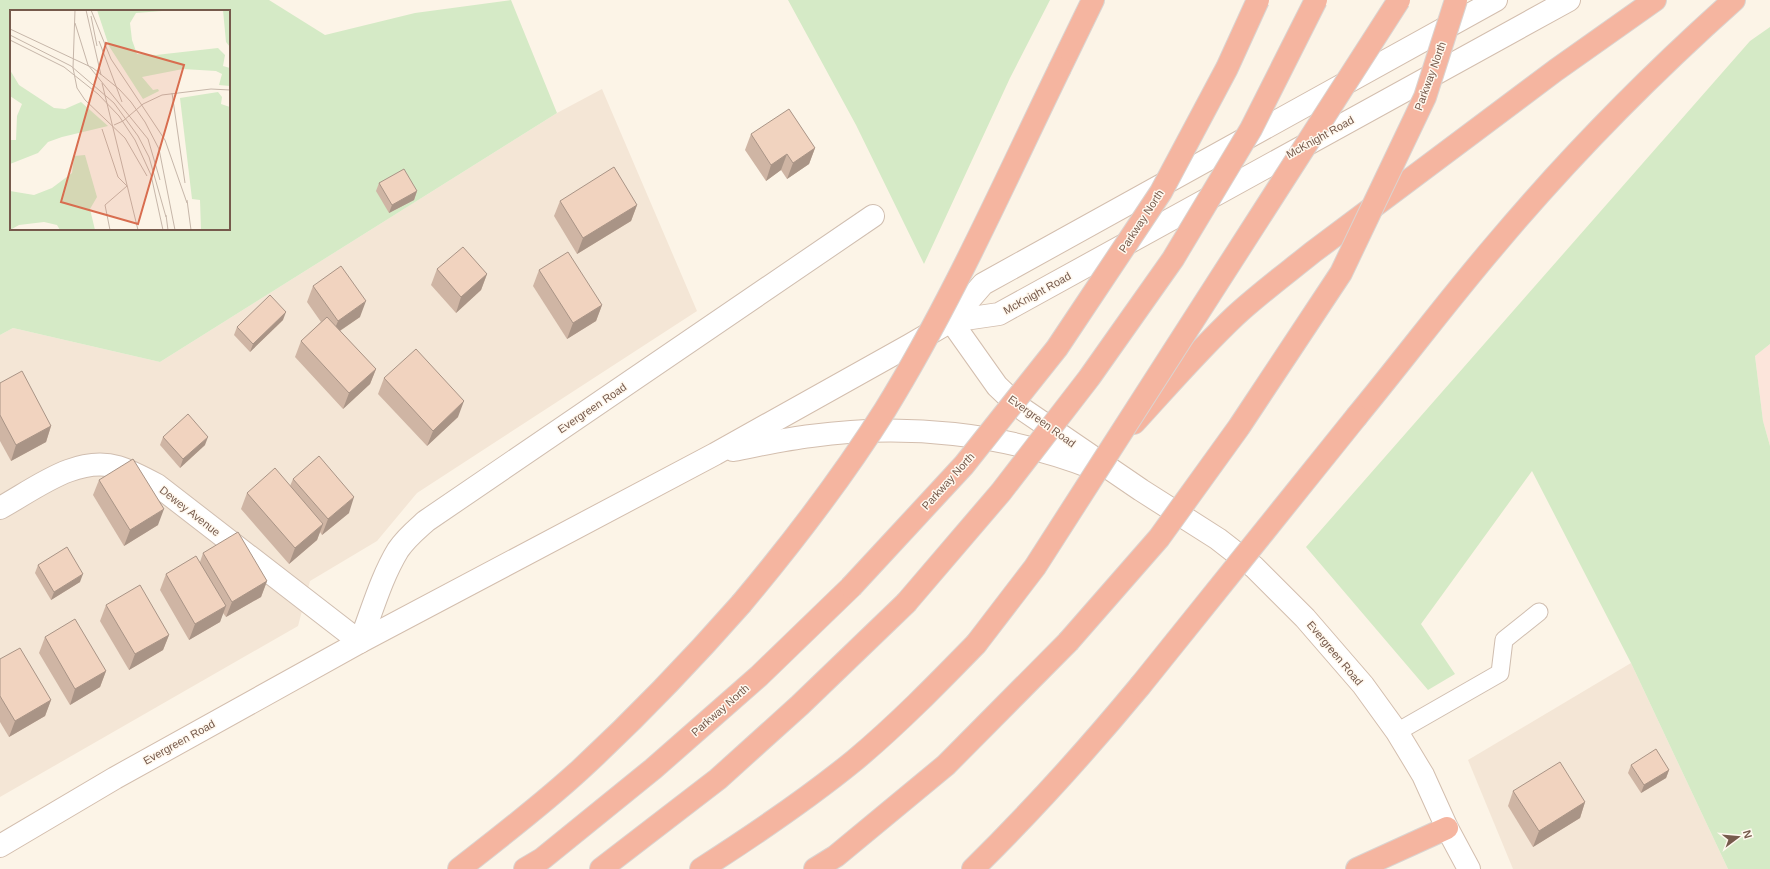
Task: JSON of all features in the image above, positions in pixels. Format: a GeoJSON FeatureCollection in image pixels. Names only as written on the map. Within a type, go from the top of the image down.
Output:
{"type":"FeatureCollection","features":[{"type":"Feature","properties":{"kind":"highway"},"geometry":{"type":"LineString","coordinates":[[459,869],[520,821],[585,764],[637,716],[685,667],[794,541],[844,473],[885,409],[925,341],[962,272],[1093,0]]}},
{"type":"Feature","properties":{"kind":"highway","name":"Parkway North"},"geometry":{"type":"LineString","coordinates":[[525,869],[542,859],[653,769],[759,676],[851,587],[964,465],[1057,348],[1161,192],[1227,68],[1258,0]]}},
{"type":"Feature","properties":{"kind":"highway"},"geometry":{"type":"LineString","coordinates":[[601,869],[718,779],[800,705],[906,603],[1006,486],[1089,378],[1172,259],[1251,129],[1316,0]]}},
{"type":"Feature","properties":{"kind":"highway"},"geometry":{"type":"LineString","coordinates":[[701,869],[802,801],[855,760],[906,716],[976,644],[1035,567],[1399,0]]}},
{"type":"Feature","properties":{"kind":"highway","name":"Parkway North"},"geometry":{"type":"LineString","coordinates":[[815,869],[836,856],[946,765],[1068,642],[1159,538],[1239,428],[1342,273],[1425,97],[1456,0]]}},
{"type":"Feature","properties":{"kind":"highway"},"geometry":{"type":"LineString","coordinates":[[1111,449],[1199,352],[1235,316],[1280,278],[1556,70],[1655,0]]}},
{"type":"Feature","properties":{"kind":"highway"},"geometry":{"type":"LineString","coordinates":[[973,869],[1014,828],[1083,754],[1140,686],[1496,245],[1559,172],[1623,104],[1685,44],[1734,0]]}},
{"type":"Feature","properties":{"kind":"highway"},"geometry":{"type":"LineString","coordinates":[[1358,869],[1447,828]]}},
{"type":"Feature","properties":{"kind":"main road"},"geometry":{"type":"LineString","coordinates":[[951,321],[983,284],[1496,0]]}},
{"type":"Feature","properties":{"kind":"main road","name":"McKnight Road"},"geometry":{"type":"LineString","coordinates":[[951,321],[999,314],[1569,0]]}},
{"type":"Feature","properties":{"kind":"main road","name":"Evergreen Road"},"geometry":{"type":"LineString","coordinates":[[360,642],[389,568],[399,549],[416,530],[873,216]]}},
{"type":"Feature","properties":{"kind":"main road","name":"Evergreen Road"},"geometry":{"type":"LineString","coordinates":[[0,846],[128,770],[360,642],[715,454],[951,321],[997,386],[1018,406],[1141,490],[1218,539],[1254,567],[1305,618],[1363,686],[1397,732],[1423,775],[1447,828],[1469,869]]}},
{"type":"Feature","properties":{"kind":"main road","name":"Evergreen Road"},"geometry":{"type":"LineString","coordinates":[[715,454],[810,436],[845,432],[894,430],[936,431],[1006,442],[1066,458],[1106,473],[1141,490]]}},
{"type":"Feature","properties":{"kind":"main road","name":"Dewey Avenue"},"geometry":{"type":"LineString","coordinates":[[0,508],[69,469],[97,464],[123,470],[157,485],[360,642]]}},
{"type":"Feature","properties":{"kind":"lane"},"geometry":{"type":"LineString","coordinates":[[1397,732],[1500,673],[1504,640],[1539,612]]}},
{"type":"Feature","properties":{"kind":"shaded area"},"geometry":{"type":"Polygon","coordinates":[[[602,89],[697,311],[417,493],[377,541],[310,581],[298,626],[0,797],[0,335],[13,328],[160,362],[557,113],[602,89]]]}},
{"type":"Feature","properties":{"kind":"shaded area"},"geometry":{"type":"Polygon","coordinates":[[[1770,344],[1770,446],[1763,421],[1755,356],[1770,344]]]}},
{"type":"Feature","properties":{"kind":"shaded area"},"geometry":{"type":"Polygon","coordinates":[[[1631,663],[1728,869],[1513,869],[1468,760],[1631,663]]]}},
{"type":"Feature","properties":{"kind":"green space"},"geometry":{"type":"Polygon","coordinates":[[[0,0],[269,0],[325,35],[415,13],[511,0],[557,113],[160,362],[13,328],[0,335],[0,0]]]}},
{"type":"Feature","properties":{"kind":"green space"},"geometry":{"type":"Polygon","coordinates":[[[788,0],[1050,0],[1010,78],[924,264],[856,125],[788,0]]]}},
{"type":"Feature","properties":{"kind":"green space"},"geometry":{"type":"Polygon","coordinates":[[[1770,27],[1770,344],[1755,356],[1763,421],[1770,446],[1770,869],[1728,869],[1631,663],[1532,471],[1421,624],[1455,674],[1428,690],[1306,547],[1750,41],[1770,27]]]}},
{"type":"Feature","properties":{"kind":"building"},"geometry":{"type":"Polygon","coordinates":[[[789,109],[815,148],[793,163],[787,154],[771,165],[751,134],[789,109]]]}},
{"type":"Feature","properties":{"kind":"building"},"geometry":{"type":"Polygon","coordinates":[[[614,167],[637,205],[583,238],[560,201],[614,167]]]}},
{"type":"Feature","properties":{"kind":"building"},"geometry":{"type":"Polygon","coordinates":[[[404,169],[417,191],[392,205],[379,183],[404,169]]]}},
{"type":"Feature","properties":{"kind":"building"},"geometry":{"type":"Polygon","coordinates":[[[463,247],[487,274],[461,297],[437,269],[463,247]]]}},
{"type":"Feature","properties":{"kind":"building"},"geometry":{"type":"Polygon","coordinates":[[[568,252],[602,305],[573,323],[539,270],[568,252]]]}},
{"type":"Feature","properties":{"kind":"building"},"geometry":{"type":"Polygon","coordinates":[[[341,266],[366,301],[338,321],[313,286],[341,266]]]}},
{"type":"Feature","properties":{"kind":"building"},"geometry":{"type":"Polygon","coordinates":[[[270,295],[286,312],[253,344],[237,327],[270,295]]]}},
{"type":"Feature","properties":{"kind":"building"},"geometry":{"type":"Polygon","coordinates":[[[327,317],[376,369],[349,393],[301,341],[327,317]]]}},
{"type":"Feature","properties":{"kind":"building"},"geometry":{"type":"Polygon","coordinates":[[[416,349],[464,401],[433,431],[384,378],[416,349]]]}},
{"type":"Feature","properties":{"kind":"building"},"geometry":{"type":"Polygon","coordinates":[[[22,371],[51,426],[16,445],[0,415],[0,383],[22,371]]]}},
{"type":"Feature","properties":{"kind":"building"},"geometry":{"type":"Polygon","coordinates":[[[188,414],[208,437],[183,459],[163,437],[188,414]]]}},
{"type":"Feature","properties":{"kind":"building"},"geometry":{"type":"Polygon","coordinates":[[[319,456],[354,497],[328,519],[293,479],[319,456]]]}},
{"type":"Feature","properties":{"kind":"building"},"geometry":{"type":"Polygon","coordinates":[[[133,459],[164,509],[130,530],[99,480],[133,459]]]}},
{"type":"Feature","properties":{"kind":"building"},"geometry":{"type":"Polygon","coordinates":[[[275,468],[323,524],[295,548],[247,493],[275,468]]]}},
{"type":"Feature","properties":{"kind":"building"},"geometry":{"type":"Polygon","coordinates":[[[238,532],[267,581],[232,602],[203,553],[238,532]]]}},
{"type":"Feature","properties":{"kind":"building"},"geometry":{"type":"Polygon","coordinates":[[[67,547],[83,574],[54,592],[38,565],[67,547]]]}},
{"type":"Feature","properties":{"kind":"building"},"geometry":{"type":"Polygon","coordinates":[[[196,556],[226,606],[195,624],[166,574],[196,556]]]}},
{"type":"Feature","properties":{"kind":"building"},"geometry":{"type":"Polygon","coordinates":[[[140,585],[169,635],[135,654],[106,605],[140,585]]]}},
{"type":"Feature","properties":{"kind":"building"},"geometry":{"type":"Polygon","coordinates":[[[75,619],[106,671],[75,689],[45,637],[75,619]]]}},
{"type":"Feature","properties":{"kind":"building"},"geometry":{"type":"Polygon","coordinates":[[[20,648],[51,700],[15,721],[0,696],[0,659],[20,648]]]}},
{"type":"Feature","properties":{"kind":"building"},"geometry":{"type":"Polygon","coordinates":[[[1656,749],[1669,770],[1644,785],[1631,765],[1656,749]]]}},
{"type":"Feature","properties":{"kind":"building"},"geometry":{"type":"Polygon","coordinates":[[[1560,762],[1585,802],[1539,831],[1513,791],[1560,762]]]}}]}
